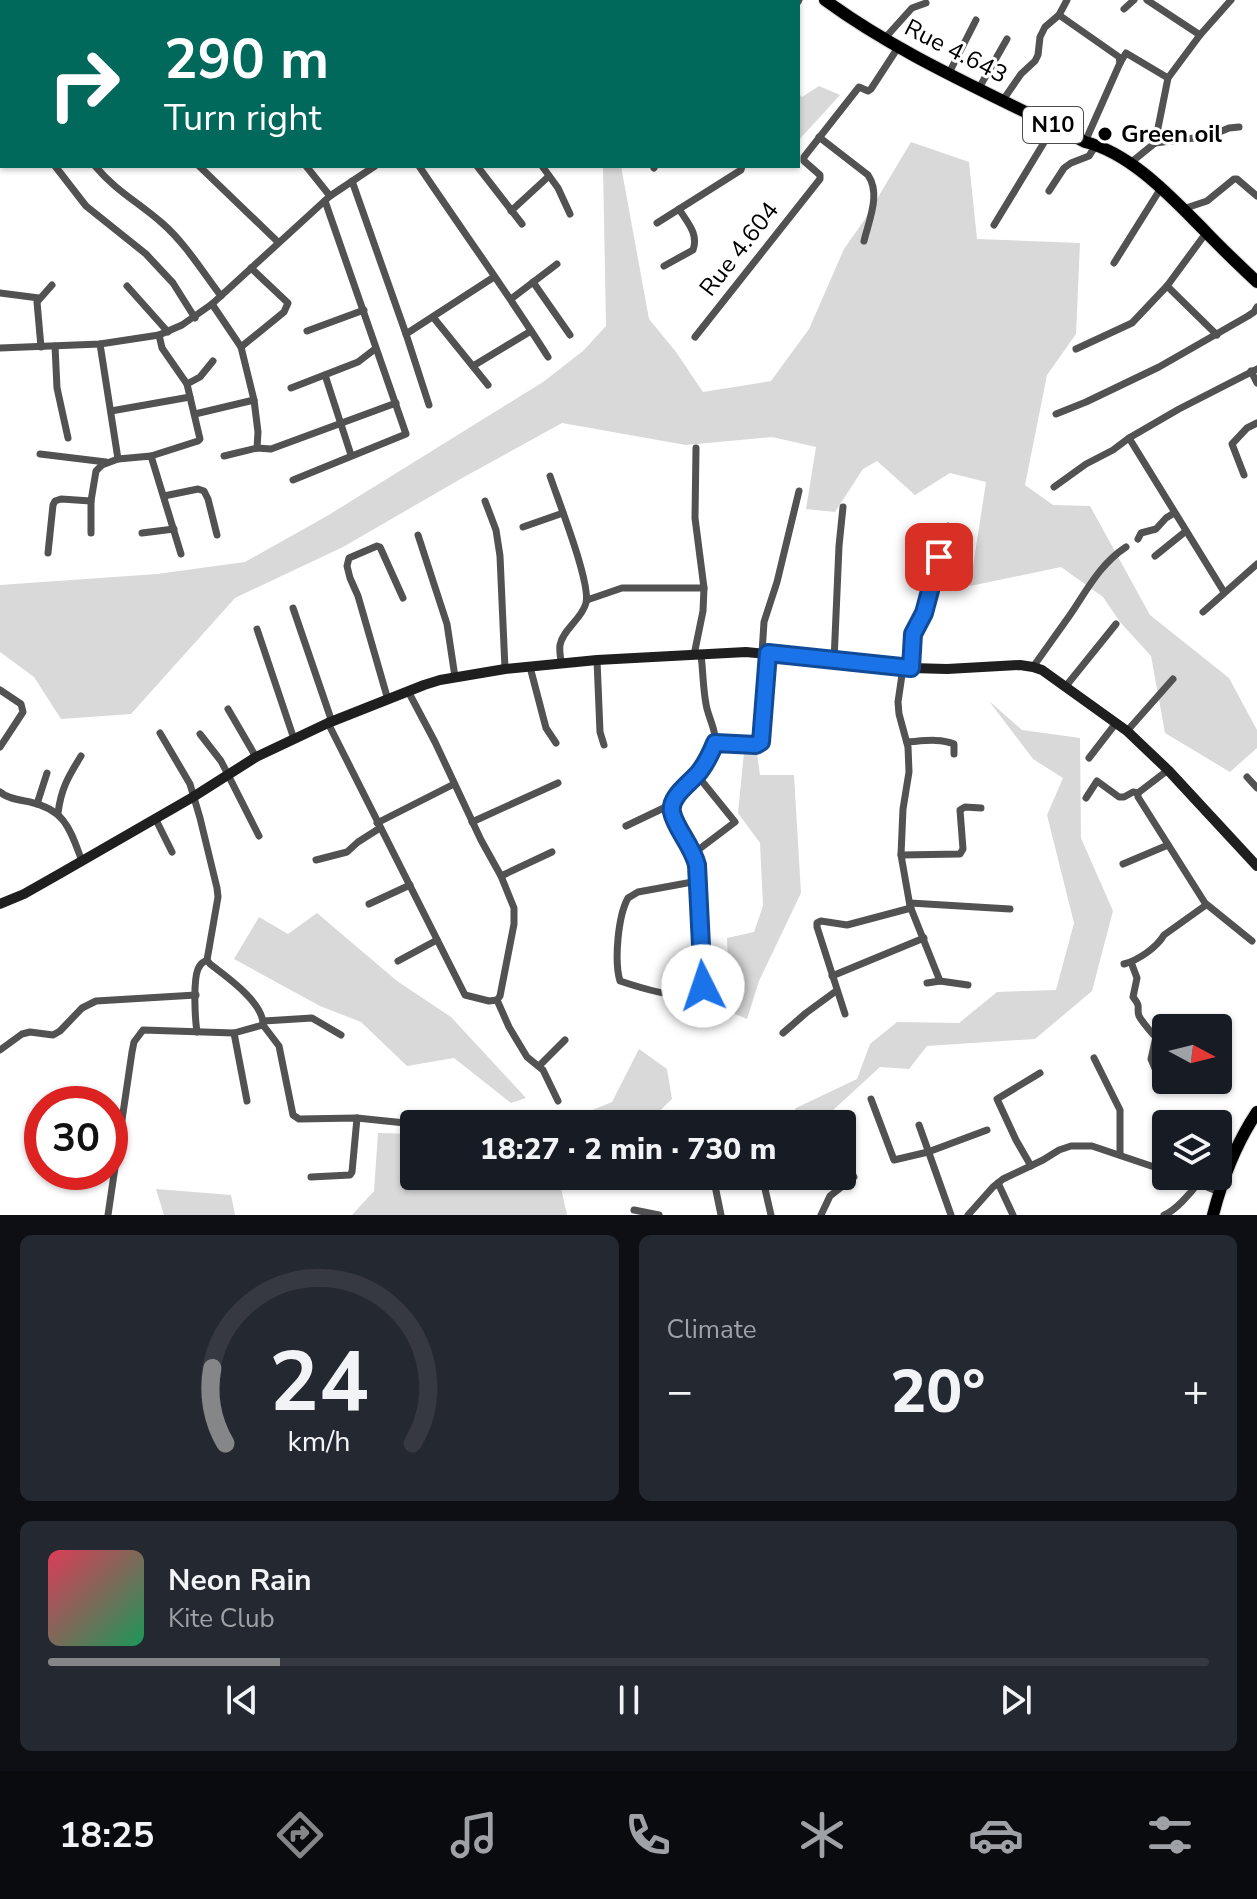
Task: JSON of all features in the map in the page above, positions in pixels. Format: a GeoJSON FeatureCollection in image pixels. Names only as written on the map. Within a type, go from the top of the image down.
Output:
{"type":"FeatureCollection","features":[{"type":"Feature","properties":{"kind":"highway","name":"Rue 4.643"},"geometry":{"type":"LineString","coordinates":[[825,0],[848,17],[949,73],[1129,164],[1161,188],[1257,282]]}},
{"type":"Feature","properties":{"kind":"highway"},"geometry":{"type":"LineString","coordinates":[[1213,1215],[1235,1153],[1257,1112]]}},
{"type":"Feature","properties":{"kind":"street"},"geometry":{"type":"LineString","coordinates":[[1003,100],[1021,74],[1035,61],[1045,27],[1059,15],[1067,0]]}},
{"type":"Feature","properties":{"kind":"street"},"geometry":{"type":"LineString","coordinates":[[1124,9],[1134,0]]}},
{"type":"Feature","properties":{"kind":"street"},"geometry":{"type":"LineString","coordinates":[[1147,0],[1200,35]]}},
{"type":"Feature","properties":{"kind":"street"},"geometry":{"type":"LineString","coordinates":[[1155,143],[1168,78],[1231,0]]}},
{"type":"Feature","properties":{"kind":"street"},"geometry":{"type":"LineString","coordinates":[[885,38],[912,8],[926,3]]}},
{"type":"Feature","properties":{"kind":"street"},"geometry":{"type":"LineString","coordinates":[[1059,15],[1119,57],[1120,63]]}},
{"type":"Feature","properties":{"kind":"street"},"geometry":{"type":"LineString","coordinates":[[949,73],[976,20]]}},
{"type":"Feature","properties":{"kind":"street"},"geometry":{"type":"LineString","coordinates":[[979,88],[1007,39]]}},
{"type":"Feature","properties":{"kind":"street","name":"Rue 4.604"},"geometry":{"type":"LineString","coordinates":[[695,337],[820,179],[804,157],[859,87],[868,91],[871,89],[899,46]]}},
{"type":"Feature","properties":{"kind":"street"},"geometry":{"type":"LineString","coordinates":[[1049,191],[1064,168],[1089,156],[1126,53],[1168,78]]}},
{"type":"Feature","properties":{"kind":"street"},"geometry":{"type":"LineString","coordinates":[[994,225],[1054,126]]}},
{"type":"Feature","properties":{"kind":"street"},"geometry":{"type":"LineString","coordinates":[[1129,164],[1155,143],[1210,136],[1223,129],[1239,127]]}},
{"type":"Feature","properties":{"kind":"street"},"geometry":{"type":"LineString","coordinates":[[819,137],[868,175],[873,183],[876,192],[864,241]]}},
{"type":"Feature","properties":{"kind":"street"},"geometry":{"type":"LineString","coordinates":[[57,168],[86,206],[146,254],[173,283],[195,318]]}},
{"type":"Feature","properties":{"kind":"street"},"geometry":{"type":"LineString","coordinates":[[97,168],[110,184],[163,224],[184,246],[221,296]]}},
{"type":"Feature","properties":{"kind":"street"},"geometry":{"type":"LineString","coordinates":[[201,168],[278,242]]}},
{"type":"Feature","properties":{"kind":"street"},"geometry":{"type":"LineString","coordinates":[[293,480],[404,436],[405,431],[375,349],[328,198],[307,168]]}},
{"type":"Feature","properties":{"kind":"street"},"geometry":{"type":"LineString","coordinates":[[0,348],[100,344],[163,333],[195,318],[328,198],[371,168]]}},
{"type":"Feature","properties":{"kind":"street"},"geometry":{"type":"LineString","coordinates":[[420,168],[548,357]]}},
{"type":"Feature","properties":{"kind":"street"},"geometry":{"type":"LineString","coordinates":[[479,168],[522,224]]}},
{"type":"Feature","properties":{"kind":"street"},"geometry":{"type":"LineString","coordinates":[[543,168],[558,188],[570,214]]}},
{"type":"Feature","properties":{"kind":"street"},"geometry":{"type":"LineString","coordinates":[[657,223],[742,168]]}},
{"type":"Feature","properties":{"kind":"street"},"geometry":{"type":"LineString","coordinates":[[511,211],[549,176]]}},
{"type":"Feature","properties":{"kind":"street"},"geometry":{"type":"LineString","coordinates":[[1183,209],[1207,201],[1234,179],[1257,196]]}},
{"type":"Feature","properties":{"kind":"street"},"geometry":{"type":"LineString","coordinates":[[352,181],[429,405]]}},
{"type":"Feature","properties":{"kind":"street"},"geometry":{"type":"LineString","coordinates":[[1114,263],[1161,188]]}},
{"type":"Feature","properties":{"kind":"street"},"geometry":{"type":"LineString","coordinates":[[664,266],[693,250],[696,243],[696,237],[679,209]]}},
{"type":"Feature","properties":{"kind":"street"},"geometry":{"type":"LineString","coordinates":[[1076,349],[1132,323],[1163,292],[1206,233]]}},
{"type":"Feature","properties":{"kind":"street"},"geometry":{"type":"LineString","coordinates":[[511,299],[557,264]]}},
{"type":"Feature","properties":{"kind":"street"},"geometry":{"type":"LineString","coordinates":[[241,347],[284,312],[288,303],[251,268]]}},
{"type":"Feature","properties":{"kind":"street"},"geometry":{"type":"LineString","coordinates":[[406,334],[494,277]]}},
{"type":"Feature","properties":{"kind":"street"},"geometry":{"type":"LineString","coordinates":[[533,282],[570,335]]}},
{"type":"Feature","properties":{"kind":"street"},"geometry":{"type":"LineString","coordinates":[[41,347],[37,307],[39,298],[52,285]]}},
{"type":"Feature","properties":{"kind":"street"},"geometry":{"type":"LineString","coordinates":[[91,533],[91,501],[96,471],[118,459],[151,456],[198,441],[201,435],[187,384],[162,348],[163,333],[127,286]]}},
{"type":"Feature","properties":{"kind":"street"},"geometry":{"type":"LineString","coordinates":[[1167,286],[1217,335]]}},
{"type":"Feature","properties":{"kind":"street"},"geometry":{"type":"LineString","coordinates":[[0,293],[39,298]]}},
{"type":"Feature","properties":{"kind":"street"},"geometry":{"type":"LineString","coordinates":[[212,304],[241,347],[254,400],[257,448]]}},
{"type":"Feature","properties":{"kind":"street"},"geometry":{"type":"LineString","coordinates":[[1056,414],[1159,367],[1217,335],[1257,307]]}},
{"type":"Feature","properties":{"kind":"street"},"geometry":{"type":"LineString","coordinates":[[307,331],[364,310]]}},
{"type":"Feature","properties":{"kind":"street"},"geometry":{"type":"LineString","coordinates":[[433,317],[488,385]]}},
{"type":"Feature","properties":{"kind":"street"},"geometry":{"type":"LineString","coordinates":[[473,366],[531,331]]}},
{"type":"Feature","properties":{"kind":"street"},"geometry":{"type":"LineString","coordinates":[[100,344],[118,459]]}},
{"type":"Feature","properties":{"kind":"street"},"geometry":{"type":"LineString","coordinates":[[55,346],[57,388],[68,438]]}},
{"type":"Feature","properties":{"kind":"street"},"geometry":{"type":"LineString","coordinates":[[291,388],[358,362],[375,349]]}},
{"type":"Feature","properties":{"kind":"street"},"geometry":{"type":"LineString","coordinates":[[187,384],[200,377],[213,361]]}},
{"type":"Feature","properties":{"kind":"street"},"geometry":{"type":"LineString","coordinates":[[1054,487],[1129,438],[1254,370],[1257,383]]}},
{"type":"Feature","properties":{"kind":"street"},"geometry":{"type":"LineString","coordinates":[[325,375],[351,455]]}},
{"type":"Feature","properties":{"kind":"street"},"geometry":{"type":"LineString","coordinates":[[111,411],[190,397]]}},
{"type":"Feature","properties":{"kind":"street"},"geometry":{"type":"LineString","coordinates":[[195,414],[254,400]]}},
{"type":"Feature","properties":{"kind":"street"},"geometry":{"type":"LineString","coordinates":[[224,456],[257,448],[271,449],[396,403]]}},
{"type":"Feature","properties":{"kind":"street"},"geometry":{"type":"LineString","coordinates":[[1244,475],[1232,444],[1247,428],[1257,423]]}},
{"type":"Feature","properties":{"kind":"street"},"geometry":{"type":"LineString","coordinates":[[1129,438],[1224,592]]}},
{"type":"Feature","properties":{"kind":"street"},"geometry":{"type":"LineString","coordinates":[[696,448],[695,518],[704,588],[697,655],[715,743],[705,764],[675,798],[672,811],[694,853],[698,881],[703,986],[702,991],[686,995],[667,994],[620,981],[618,946],[622,914],[628,898],[638,892],[698,881]]}},
{"type":"Feature","properties":{"kind":"street"},"geometry":{"type":"LineString","coordinates":[[40,454],[108,462]]}},
{"type":"Feature","properties":{"kind":"street"},"geometry":{"type":"LineString","coordinates":[[151,456],[181,554]]}},
{"type":"Feature","properties":{"kind":"street"},"geometry":{"type":"LineString","coordinates":[[550,476],[583,573],[587,600],[581,615],[561,643],[561,664]]}},
{"type":"Feature","properties":{"kind":"street"},"geometry":{"type":"LineString","coordinates":[[164,496],[198,489],[204,491],[217,535]]}},
{"type":"Feature","properties":{"kind":"street"},"geometry":{"type":"LineString","coordinates":[[715,743],[756,745],[761,742],[764,622],[799,491]]}},
{"type":"Feature","properties":{"kind":"street"},"geometry":{"type":"LineString","coordinates":[[48,553],[55,501],[91,501]]}},
{"type":"Feature","properties":{"kind":"street"},"geometry":{"type":"LineString","coordinates":[[485,501],[496,530],[500,556],[505,669]]}},
{"type":"Feature","properties":{"kind":"street"},"geometry":{"type":"LineString","coordinates":[[834,661],[843,507]]}},
{"type":"Feature","properties":{"kind":"street"},"geometry":{"type":"LineString","coordinates":[[523,527],[563,513]]}},
{"type":"Feature","properties":{"kind":"street"},"geometry":{"type":"LineString","coordinates":[[1138,539],[1141,533],[1158,527],[1174,513]]}},
{"type":"Feature","properties":{"kind":"street"},"geometry":{"type":"LineString","coordinates":[[940,981],[910,906],[901,855],[903,809],[909,772],[907,742],[898,702],[913,634],[924,613],[948,526]]}},
{"type":"Feature","properties":{"kind":"street"},"geometry":{"type":"LineString","coordinates":[[142,533],[174,529]]}},
{"type":"Feature","properties":{"kind":"street"},"geometry":{"type":"LineString","coordinates":[[1155,556],[1186,531]]}},
{"type":"Feature","properties":{"kind":"street"},"geometry":{"type":"LineString","coordinates":[[418,535],[447,624],[455,677]]}},
{"type":"Feature","properties":{"kind":"street"},"geometry":{"type":"LineString","coordinates":[[388,700],[348,571],[349,558],[380,547],[403,598]]}},
{"type":"Feature","properties":{"kind":"street"},"geometry":{"type":"LineString","coordinates":[[1033,667],[1087,587],[1113,556],[1126,547]]}},
{"type":"Feature","properties":{"kind":"street"},"geometry":{"type":"LineString","coordinates":[[1203,612],[1254,566],[1257,576]]}},
{"type":"Feature","properties":{"kind":"street"},"geometry":{"type":"LineString","coordinates":[[587,600],[622,588],[704,588]]}},
{"type":"Feature","properties":{"kind":"street"},"geometry":{"type":"LineString","coordinates":[[293,608],[330,722],[378,825],[465,995],[497,1000]]}},
{"type":"Feature","properties":{"kind":"street"},"geometry":{"type":"LineString","coordinates":[[1066,686],[1116,624]]}},
{"type":"Feature","properties":{"kind":"street"},"geometry":{"type":"LineString","coordinates":[[257,629],[294,739]]}},
{"type":"Feature","properties":{"kind":"street"},"geometry":{"type":"LineString","coordinates":[[0,904],[82,861],[256,757],[330,722],[424,685],[505,669],[737,652],[907,668],[1020,665],[1042,670],[1127,731],[1255,861]]}},
{"type":"Feature","properties":{"kind":"street"},"geometry":{"type":"LineString","coordinates":[[597,660],[600,732],[604,745]]}},
{"type":"Feature","properties":{"kind":"street"},"geometry":{"type":"LineString","coordinates":[[530,667],[546,728],[556,743]]}},
{"type":"Feature","properties":{"kind":"street"},"geometry":{"type":"LineString","coordinates":[[1127,731],[1173,679]]}},
{"type":"Feature","properties":{"kind":"street"},"geometry":{"type":"LineString","coordinates":[[0,690],[21,704],[23,712],[0,747]]}},
{"type":"Feature","properties":{"kind":"street"},"geometry":{"type":"LineString","coordinates":[[408,691],[512,902],[515,915],[497,1000]]}},
{"type":"Feature","properties":{"kind":"street"},"geometry":{"type":"LineString","coordinates":[[228,709],[256,757]]}},
{"type":"Feature","properties":{"kind":"street"},"geometry":{"type":"LineString","coordinates":[[1089,758],[1116,723]]}},
{"type":"Feature","properties":{"kind":"street"},"geometry":{"type":"LineString","coordinates":[[160,733],[190,784],[218,897],[207,960],[196,972],[197,1032]]}},
{"type":"Feature","properties":{"kind":"street"},"geometry":{"type":"LineString","coordinates":[[200,734],[221,761],[259,836]]}},
{"type":"Feature","properties":{"kind":"street"},"geometry":{"type":"LineString","coordinates":[[907,742],[951,741],[954,754]]}},
{"type":"Feature","properties":{"kind":"street"},"geometry":{"type":"LineString","coordinates":[[58,813],[64,785],[81,756]]}},
{"type":"Feature","properties":{"kind":"street"},"geometry":{"type":"LineString","coordinates":[[1086,798],[1097,781],[1119,797],[1124,797],[1135,791],[1138,793],[1168,770]]}},
{"type":"Feature","properties":{"kind":"street"},"geometry":{"type":"LineString","coordinates":[[37,804],[47,773]]}},
{"type":"Feature","properties":{"kind":"street"},"geometry":{"type":"LineString","coordinates":[[694,853],[735,822],[697,775]]}},
{"type":"Feature","properties":{"kind":"street"},"geometry":{"type":"LineString","coordinates":[[1247,777],[1257,788]]}},
{"type":"Feature","properties":{"kind":"street"},"geometry":{"type":"LineString","coordinates":[[472,822],[558,783]]}},
{"type":"Feature","properties":{"kind":"street"},"geometry":{"type":"LineString","coordinates":[[316,860],[347,852],[378,825],[454,784]]}},
{"type":"Feature","properties":{"kind":"street"},"geometry":{"type":"LineString","coordinates":[[0,792],[58,813],[69,829],[82,861]]}},
{"type":"Feature","properties":{"kind":"street"},"geometry":{"type":"LineString","coordinates":[[1138,793],[1206,905],[1252,941]]}},
{"type":"Feature","properties":{"kind":"street"},"geometry":{"type":"LineString","coordinates":[[626,826],[672,804]]}},
{"type":"Feature","properties":{"kind":"street"},"geometry":{"type":"LineString","coordinates":[[901,855],[960,854],[963,849],[960,810],[965,807],[981,808]]}},
{"type":"Feature","properties":{"kind":"street"},"geometry":{"type":"LineString","coordinates":[[155,818],[172,852]]}},
{"type":"Feature","properties":{"kind":"street"},"geometry":{"type":"LineString","coordinates":[[1123,864],[1168,845]]}},
{"type":"Feature","properties":{"kind":"street"},"geometry":{"type":"LineString","coordinates":[[501,876],[552,852]]}},
{"type":"Feature","properties":{"kind":"street"},"geometry":{"type":"LineString","coordinates":[[369,904],[410,885]]}},
{"type":"Feature","properties":{"kind":"street"},"geometry":{"type":"LineString","coordinates":[[1152,1034],[1139,1017],[1140,1006],[1133,997],[1137,981],[1128,963],[1206,905]]}},
{"type":"Feature","properties":{"kind":"street"},"geometry":{"type":"LineString","coordinates":[[845,1014],[817,923],[847,925],[910,906],[1010,909]]}},
{"type":"Feature","properties":{"kind":"street"},"geometry":{"type":"LineString","coordinates":[[832,976],[924,938]]}},
{"type":"Feature","properties":{"kind":"street"},"geometry":{"type":"LineString","coordinates":[[398,961],[437,940]]}},
{"type":"Feature","properties":{"kind":"street"},"geometry":{"type":"LineString","coordinates":[[207,960],[242,989],[263,1016],[264,1023],[279,1046],[293,1115],[299,1119],[357,1118],[400,1122]]}},
{"type":"Feature","properties":{"kind":"street"},"geometry":{"type":"LineString","coordinates":[[927,983],[940,981],[968,985]]}},
{"type":"Feature","properties":{"kind":"street"},"geometry":{"type":"LineString","coordinates":[[783,1033],[836,991]]}},
{"type":"Feature","properties":{"kind":"street"},"geometry":{"type":"LineString","coordinates":[[0,1050],[22,1034],[53,1035],[82,1008],[96,1001],[196,995]]}},
{"type":"Feature","properties":{"kind":"street"},"geometry":{"type":"LineString","coordinates":[[497,1000],[527,1057],[543,1070],[558,1101]]}},
{"type":"Feature","properties":{"kind":"street"},"geometry":{"type":"LineString","coordinates":[[108,1215],[134,1042],[143,1030],[234,1033],[264,1023],[312,1018],[341,1035]]}},
{"type":"Feature","properties":{"kind":"street"},"geometry":{"type":"LineString","coordinates":[[234,1033],[247,1101]]}},
{"type":"Feature","properties":{"kind":"street"},"geometry":{"type":"LineString","coordinates":[[539,1066],[565,1040]]}},
{"type":"Feature","properties":{"kind":"street"},"geometry":{"type":"LineString","coordinates":[[1094,1058],[1119,1104],[1120,1155]]}},
{"type":"Feature","properties":{"kind":"street"},"geometry":{"type":"LineString","coordinates":[[1031,1166],[997,1099],[1040,1073]]}},
{"type":"Feature","properties":{"kind":"street"},"geometry":{"type":"LineString","coordinates":[[871,1099],[894,1160],[928,1152],[987,1130]]}},
{"type":"Feature","properties":{"kind":"street"},"geometry":{"type":"LineString","coordinates":[[311,1177],[346,1177],[352,1172],[357,1118]]}},
{"type":"Feature","properties":{"kind":"street"},"geometry":{"type":"LineString","coordinates":[[919,1125],[951,1215]]}},
{"type":"Feature","properties":{"kind":"street"},"geometry":{"type":"LineString","coordinates":[[968,1215],[998,1183],[1059,1150],[1092,1146],[1152,1166]]}},
{"type":"Feature","properties":{"kind":"street"},"geometry":{"type":"LineString","coordinates":[[998,1183],[1013,1215]]}},
{"type":"Feature","properties":{"kind":"street"},"geometry":{"type":"LineString","coordinates":[[716,1190],[721,1215]]}},
{"type":"Feature","properties":{"kind":"street"},"geometry":{"type":"LineString","coordinates":[[765,1190],[771,1215]]}},
{"type":"Feature","properties":{"kind":"street"},"geometry":{"type":"LineString","coordinates":[[821,1215],[830,1196],[838,1190]]}},
{"type":"Feature","properties":{"kind":"street"},"geometry":{"type":"LineString","coordinates":[[1164,1215],[1193,1190]]}},
{"type":"Feature","properties":{"kind":"street"},"geometry":{"type":"LineString","coordinates":[[1214,1190],[1219,1192]]}},
{"type":"Feature","properties":{"kind":"street"},"geometry":{"type":"LineString","coordinates":[[634,1210],[659,1215]]}},
{"type":"Feature","properties":{"kind":"shaded area"},"geometry":{"type":"Polygon","coordinates":[[[819,86],[840,95],[800,139],[800,95],[802,97],[819,86]]]}},
{"type":"Feature","properties":{"kind":"shaded area"},"geometry":{"type":"Polygon","coordinates":[[[911,142],[969,162],[977,239],[1080,243],[1076,334],[1047,375],[1025,485],[1053,505],[1090,506],[1150,615],[1229,678],[1257,730],[1257,748],[1230,772],[1165,733],[1151,656],[1120,622],[1103,597],[1061,567],[970,586],[986,482],[950,473],[915,495],[877,461],[863,469],[835,512],[806,509],[816,447],[772,437],[686,445],[562,423],[343,547],[235,598],[131,714],[61,719],[34,677],[0,652],[0,585],[157,574],[245,562],[327,516],[543,382],[583,351],[606,326],[603,168],[621,168],[649,319],[703,392],[771,381],[809,329],[844,249],[911,142]]]}},
{"type":"Feature","properties":{"kind":"shaded area"},"geometry":{"type":"Polygon","coordinates":[[[989,701],[1022,730],[1080,738],[1081,838],[1113,911],[1092,991],[1035,1039],[927,1046],[909,1069],[880,1067],[833,1110],[794,1110],[857,1079],[870,1044],[897,1022],[959,1023],[997,992],[1056,990],[1074,923],[1047,815],[1063,778],[1033,759],[989,701]]]}},
{"type":"Feature","properties":{"kind":"shaded area"},"geometry":{"type":"Polygon","coordinates":[[[744,752],[757,753],[760,775],[794,775],[801,893],[759,981],[747,1019],[730,1012],[727,938],[754,932],[763,906],[760,843],[738,813],[744,752]]]}},
{"type":"Feature","properties":{"kind":"shaded area"},"geometry":{"type":"Polygon","coordinates":[[[317,913],[397,981],[451,1017],[526,1098],[511,1103],[454,1058],[407,1066],[361,1022],[320,1006],[234,959],[259,917],[288,934],[317,913]]]}},
{"type":"Feature","properties":{"kind":"shaded area"},"geometry":{"type":"Polygon","coordinates":[[[639,1049],[667,1069],[672,1099],[661,1110],[592,1110],[612,1102],[639,1049]]]}},
{"type":"Feature","properties":{"kind":"shaded area"},"geometry":{"type":"Polygon","coordinates":[[[378,1133],[400,1134],[400,1190],[561,1190],[567,1215],[352,1215],[374,1191],[378,1133]]]}},
{"type":"Feature","properties":{"kind":"shaded area"},"geometry":{"type":"Polygon","coordinates":[[[156,1189],[231,1195],[235,1215],[164,1215],[156,1189]]]}},
{"type":"Feature","properties":{"kind":"place","name":"Green oil"},"geometry":{"type":"Point","coordinates":[1105,134]}},
{"type":"Feature","properties":{"kind":"route"},"geometry":{"type":"LineString","coordinates":[[703,986],[697,865],[694,853],[674,818],[672,804],[675,798],[697,775],[715,743],[756,745],[761,742],[768,653],[911,668],[913,634],[924,613],[939,557]]}}]}
